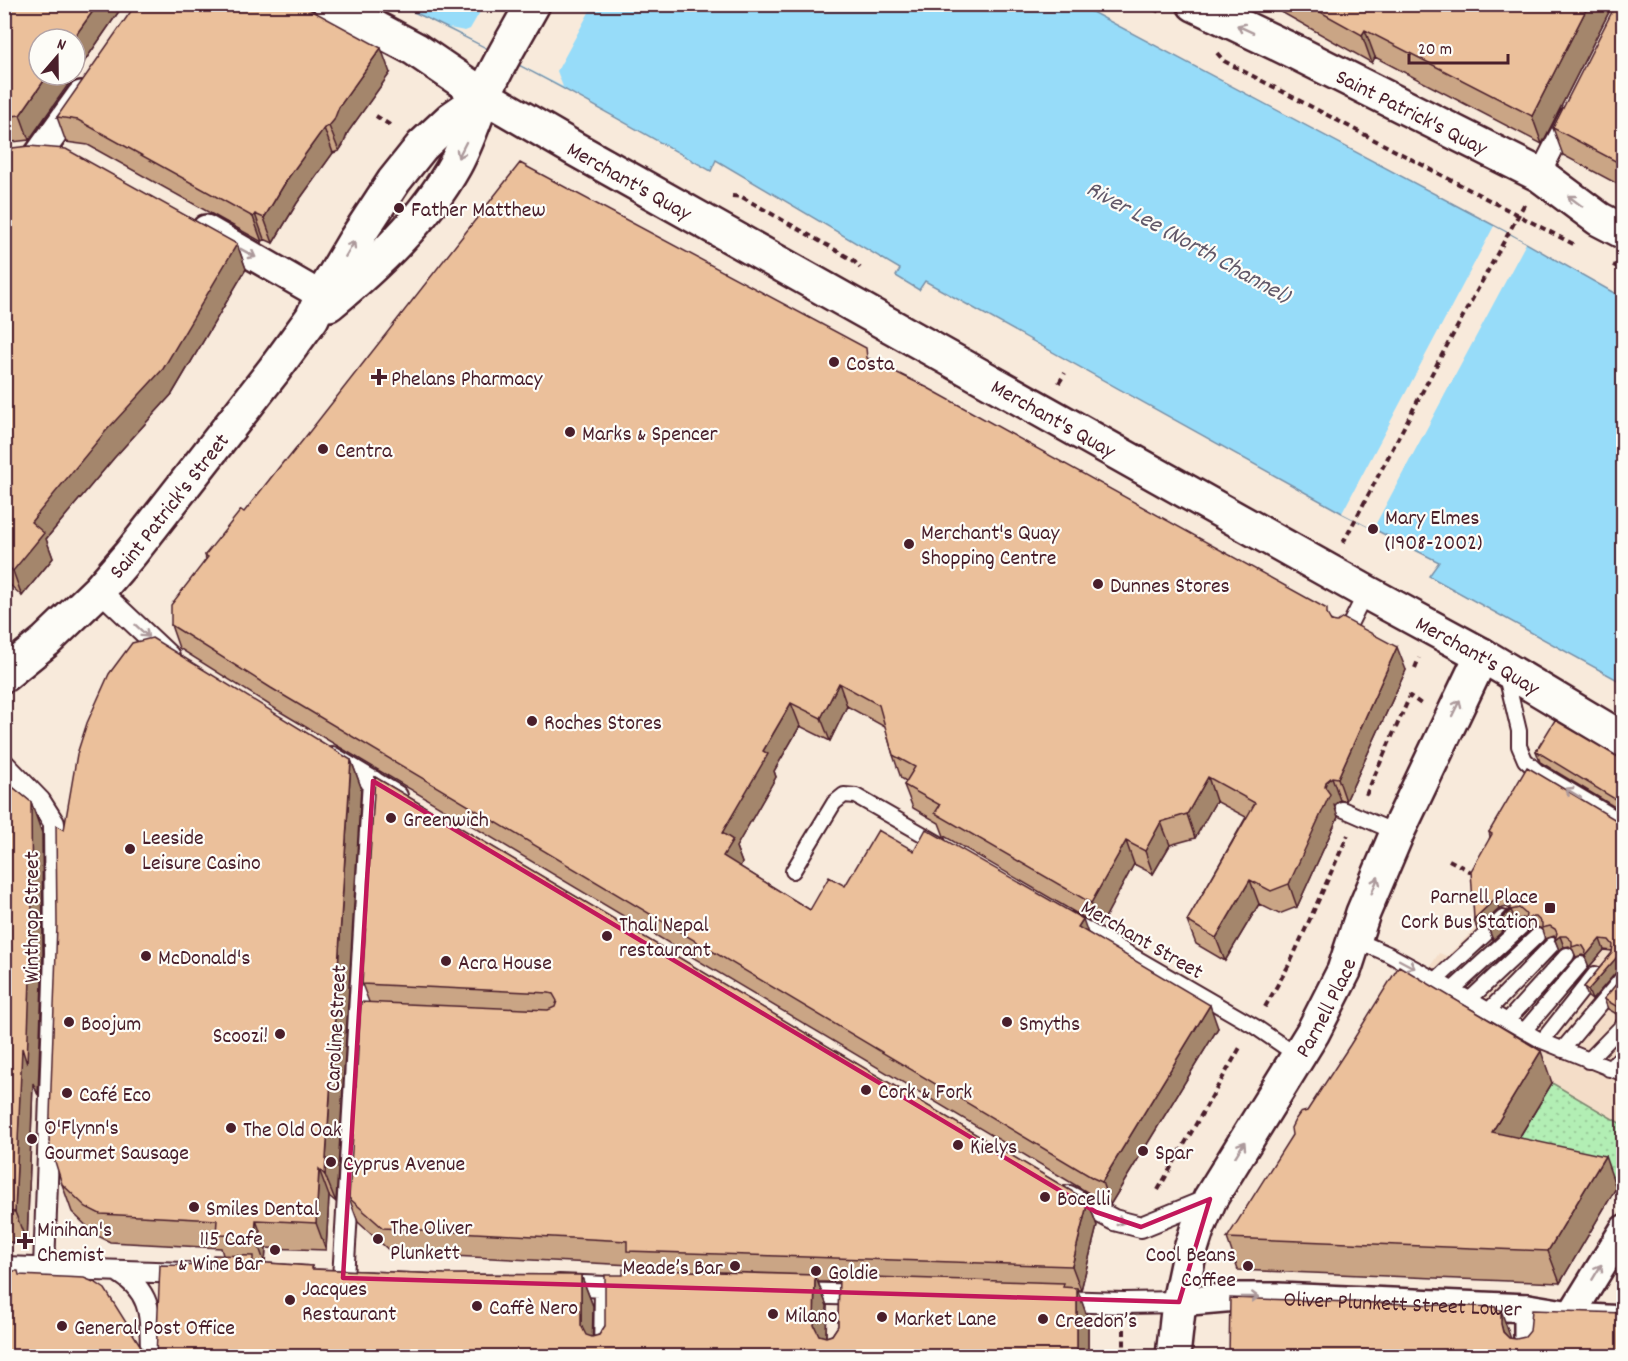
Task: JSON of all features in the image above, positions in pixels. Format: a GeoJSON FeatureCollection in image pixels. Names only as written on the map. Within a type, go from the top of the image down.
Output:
{"type":"FeatureCollection","features":[{"type":"Feature","properties":{"kind":"main road","name":"Merchant's Quay"},"geometry":{"type":"LineString","coordinates":[[330,4],[415,49],[484,96],[595,160],[1493,661],[1623,740]]}},
{"type":"Feature","properties":{"kind":"main road"},"geometry":{"type":"LineString","coordinates":[[484,96],[533,4]]}},
{"type":"Feature","properties":{"kind":"main road","name":"Saint Patrick's Quay"},"geometry":{"type":"LineString","coordinates":[[1194,4],[1540,175],[1599,219],[1623,232]]}},
{"type":"Feature","properties":{"kind":"main road","name":"Saint Patrick's Street"},"geometry":{"type":"LineString","coordinates":[[4,675],[46,641],[99,590],[157,521],[317,307],[354,242],[394,181],[422,147],[451,119],[484,96]]}},
{"type":"Feature","properties":{"kind":"main road","name":"Parnell Place"},"geometry":{"type":"LineString","coordinates":[[1173,1356],[1179,1302],[1197,1230],[1210,1199],[1313,1032],[1344,971],[1354,939],[1397,832],[1493,661]]}},
{"type":"Feature","properties":{"kind":"street"},"geometry":{"type":"LineString","coordinates":[[38,157],[98,72]]}},
{"type":"Feature","properties":{"kind":"street"},"geometry":{"type":"LineString","coordinates":[[1546,162],[1576,103]]}},
{"type":"Feature","properties":{"kind":"street"},"geometry":{"type":"LineString","coordinates":[[181,215],[317,307]]}},
{"type":"Feature","properties":{"kind":"street"},"geometry":{"type":"LineString","coordinates":[[99,590],[167,655],[187,667]]}},
{"type":"Feature","properties":{"kind":"street"},"geometry":{"type":"LineString","coordinates":[[313,745],[413,805]]}},
{"type":"Feature","properties":{"kind":"street","name":"Winthrop Street"},"geometry":{"type":"LineString","coordinates":[[4,764],[40,801],[54,823],[55,953],[44,1268]]}},
{"type":"Feature","properties":{"kind":"street","name":"Caroline Street"},"geometry":{"type":"LineString","coordinates":[[343,1278],[364,1018],[373,781]]}},
{"type":"Feature","properties":{"kind":"street"},"geometry":{"type":"LineString","coordinates":[[1055,1187],[1114,1221],[1141,1227],[1210,1199]]}},
{"type":"Feature","properties":{"kind":"street"},"geometry":{"type":"LineString","coordinates":[[1572,1315],[1623,1229]]}},
{"type":"Feature","properties":{"kind":"street"},"geometry":{"type":"LineString","coordinates":[[4,1267],[207,1274]]}},
{"type":"Feature","properties":{"kind":"street"},"geometry":{"type":"LineString","coordinates":[[117,1271],[130,1279],[140,1289],[146,1300],[150,1312],[151,1356]]}},
{"type":"Feature","properties":{"kind":"street"},"geometry":{"type":"LineString","coordinates":[[320,1278],[367,1279]]}},
{"type":"Feature","properties":{"kind":"street"},"geometry":{"type":"LineString","coordinates":[[545,1285],[651,1288]]}},
{"type":"Feature","properties":{"kind":"street"},"geometry":{"type":"LineString","coordinates":[[604,1356],[605,1287]]}},
{"type":"Feature","properties":{"kind":"street"},"geometry":{"type":"LineString","coordinates":[[781,1293],[839,1302],[883,1296]]}},
{"type":"Feature","properties":{"kind":"street","name":"Oliver Plunkett Street Lower"},"geometry":{"type":"LineString","coordinates":[[1179,1302],[1236,1297],[1278,1297],[1528,1308],[1589,1318],[1623,1320]]}},
{"type":"Feature","properties":{"kind":"street"},"geometry":{"type":"LineString","coordinates":[[1038,1301],[1179,1302]]}},
{"type":"Feature","properties":{"kind":"street"},"geometry":{"type":"LineString","coordinates":[[1528,1308],[1528,1356]]}},
{"type":"Feature","properties":{"kind":"lane"},"geometry":{"type":"LineString","coordinates":[[1344,636],[1366,592]]}},
{"type":"Feature","properties":{"kind":"lane"},"geometry":{"type":"LineString","coordinates":[[1493,661],[1519,731],[1519,747],[1525,760],[1537,771],[1623,823]]}},
{"type":"Feature","properties":{"kind":"lane"},"geometry":{"type":"LineString","coordinates":[[793,871],[834,803],[844,795],[856,796],[953,851]]}},
{"type":"Feature","properties":{"kind":"lane"},"geometry":{"type":"LineString","coordinates":[[1342,809],[1397,832]]}},
{"type":"Feature","properties":{"kind":"lane","name":"Merchant Street"},"geometry":{"type":"LineString","coordinates":[[1062,915],[1254,1026],[1298,1056]]}},
{"type":"Feature","properties":{"kind":"lane"},"geometry":{"type":"LineString","coordinates":[[1437,980],[1505,916]]}},
{"type":"Feature","properties":{"kind":"lane"},"geometry":{"type":"LineString","coordinates":[[1453,989],[1521,927]]}},
{"type":"Feature","properties":{"kind":"lane"},"geometry":{"type":"LineString","coordinates":[[1470,999],[1537,936]]}},
{"type":"Feature","properties":{"kind":"lane"},"geometry":{"type":"LineString","coordinates":[[1354,939],[1437,980],[1542,1041],[1623,1074]]}},
{"type":"Feature","properties":{"kind":"lane"},"geometry":{"type":"LineString","coordinates":[[1489,1010],[1552,945]]}},
{"type":"Feature","properties":{"kind":"lane"},"geometry":{"type":"LineString","coordinates":[[1507,1021],[1567,955]]}},
{"type":"Feature","properties":{"kind":"lane"},"geometry":{"type":"LineString","coordinates":[[1524,1031],[1581,964]]}},
{"type":"Feature","properties":{"kind":"lane"},"geometry":{"type":"LineString","coordinates":[[1542,1041],[1601,967]]}},
{"type":"Feature","properties":{"kind":"lane"},"geometry":{"type":"LineString","coordinates":[[1562,1050],[1623,976]]}},
{"type":"Feature","properties":{"kind":"lane"},"geometry":{"type":"LineString","coordinates":[[1588,1061],[1623,1024]]}},
{"type":"Feature","properties":{"kind":"lane"},"geometry":{"type":"LineString","coordinates":[[1609,1069],[1623,1054]]}},
{"type":"Feature","properties":{"kind":"path"},"geometry":{"type":"LineString","coordinates":[[1144,4],[1163,14]]}},
{"type":"Feature","properties":{"kind":"path"},"geometry":{"type":"LineString","coordinates":[[1212,46],[1224,61],[1563,239]]}},
{"type":"Feature","properties":{"kind":"path"},"geometry":{"type":"LineString","coordinates":[[376,116],[402,133]]}},
{"type":"Feature","properties":{"kind":"path"},"geometry":{"type":"LineString","coordinates":[[1342,544],[1527,200]]}},
{"type":"Feature","properties":{"kind":"path"},"geometry":{"type":"LineString","coordinates":[[1058,384],[1065,373]]}},
{"type":"Feature","properties":{"kind":"path"},"geometry":{"type":"LineString","coordinates":[[1415,668],[1417,660]]}},
{"type":"Feature","properties":{"kind":"path"},"geometry":{"type":"LineString","coordinates":[[1410,696],[1421,704]]}},
{"type":"Feature","properties":{"kind":"path"},"geometry":{"type":"LineString","coordinates":[[1449,860],[1478,876]]}},
{"type":"Feature","properties":{"kind":"path"},"geometry":{"type":"LineString","coordinates":[[1271,997],[1302,937]]}},
{"type":"Feature","properties":{"kind":"path"},"geometry":{"type":"LineString","coordinates":[[1137,1226],[1244,1042]]}},
{"type":"Feature","properties":{"kind":"highlighted area"},"geometry":{"type":"Polygon","coordinates":[[[373,781],[1096,1212],[1141,1227],[1210,1199],[1179,1302],[343,1278],[373,781]]]}},
{"type":"Feature","properties":{"kind":"shaded area","name":"Parnell Place Cork Bus Station"},"geometry":{"type":"Polygon","coordinates":[[[1559,730],[1623,768],[1623,1125],[1410,998],[1439,953],[1447,956],[1477,927],[1492,842],[1559,730]]]}},
{"type":"Feature","properties":{"kind":"green space"},"geometry":{"type":"Polygon","coordinates":[[[1552,1083],[1623,1125],[1623,1176],[1616,1188],[1503,1164],[1552,1083]]]}},
{"type":"Feature","properties":{"kind":"water","name":"River Lee (North Channel)"},"geometry":{"type":"Polygon","coordinates":[[[399,5],[1079,5],[1510,234],[1623,298],[1623,683],[1429,576],[1439,562],[1342,513],[925,281],[919,290],[896,276],[900,269],[716,160],[711,171],[518,64],[399,5]]]}},
{"type":"Feature","properties":{"kind":"pier"},"geometry":{"type":"Polygon","coordinates":[[[484,5],[593,5],[557,71],[563,87],[449,28],[465,31],[470,29],[484,5]]]}},
{"type":"Feature","properties":{"kind":"pier"},"geometry":{"type":"Polygon","coordinates":[[[1494,226],[1526,243],[1373,529],[1342,513],[1494,226]]]}},
{"type":"Feature","properties":{"kind":"building"},"geometry":{"type":"Polygon","coordinates":[[[4,4],[98,4],[82,27],[27,27],[27,87],[40,87],[20,115],[4,117],[4,4]]]}},
{"type":"Feature","properties":{"kind":"building"},"geometry":{"type":"Polygon","coordinates":[[[136,4],[300,4],[381,48],[339,107],[334,120],[324,128],[288,178],[264,218],[255,214],[253,217],[78,120],[57,117],[78,87],[87,87],[87,74],[136,4]]]}},
{"type":"Feature","properties":{"kind":"building"},"geometry":{"type":"Polygon","coordinates":[[[1306,4],[1589,4],[1532,116],[1365,30],[1362,35],[1306,4]]]}},
{"type":"Feature","properties":{"kind":"building"},"geometry":{"type":"Polygon","coordinates":[[[1616,4],[1623,4],[1623,165],[1553,128],[1616,4]]]}},
{"type":"Feature","properties":{"kind":"building"},"geometry":{"type":"Polygon","coordinates":[[[29,146],[66,149],[237,244],[163,369],[105,432],[31,522],[44,533],[13,571],[4,563],[4,149],[29,146]]]}},
{"type":"Feature","properties":{"kind":"building"},"geometry":{"type":"Polygon","coordinates":[[[520,163],[866,348],[867,358],[928,388],[1327,609],[1331,621],[1337,622],[1343,618],[1397,647],[1338,778],[1332,777],[1326,782],[1325,787],[1330,794],[1289,884],[1271,891],[1250,880],[1216,938],[1187,921],[1255,803],[1208,777],[1187,814],[1161,822],[1145,851],[1126,841],[1091,903],[935,813],[940,805],[904,785],[915,767],[893,755],[879,705],[839,683],[821,718],[791,703],[763,751],[768,754],[722,833],[733,840],[723,856],[810,910],[829,877],[845,886],[878,830],[914,851],[926,829],[1083,919],[1078,927],[1210,1005],[1102,1182],[271,688],[171,625],[171,605],[208,557],[205,555],[241,510],[244,512],[287,460],[520,163]]]}},
{"type":"Feature","properties":{"kind":"building"},"geometry":{"type":"Polygon","coordinates":[[[152,638],[351,760],[325,1175],[319,1169],[316,1223],[256,1220],[255,1236],[216,1235],[217,1220],[100,1214],[86,1207],[62,1184],[49,1142],[57,925],[56,825],[64,830],[77,754],[87,723],[109,674],[132,643],[152,638]]]}},
{"type":"Feature","properties":{"kind":"building"},"geometry":{"type":"Polygon","coordinates":[[[1555,720],[1623,760],[1623,804],[1536,751],[1555,720]]]}},
{"type":"Feature","properties":{"kind":"building"},"geometry":{"type":"Polygon","coordinates":[[[1527,767],[1616,820],[1623,821],[1623,958],[1617,957],[1588,990],[1584,987],[1612,953],[1613,945],[1609,940],[1600,939],[1585,957],[1586,951],[1583,946],[1572,947],[1572,941],[1566,936],[1560,936],[1555,940],[1557,933],[1555,929],[1550,926],[1542,928],[1542,923],[1536,917],[1525,921],[1526,914],[1519,908],[1511,910],[1489,930],[1510,909],[1510,903],[1503,897],[1495,899],[1474,919],[1471,871],[1492,834],[1489,832],[1527,767]]]}},
{"type":"Feature","properties":{"kind":"building"},"geometry":{"type":"Polygon","coordinates":[[[375,777],[1088,1201],[1072,1266],[627,1251],[627,1241],[383,1228],[349,1198],[361,1002],[548,1010],[555,1007],[557,1001],[553,994],[549,993],[362,984],[375,777]]]}},
{"type":"Feature","properties":{"kind":"building"},"geometry":{"type":"Polygon","coordinates":[[[4,780],[31,802],[32,922],[27,1064],[22,1048],[15,1212],[4,1211],[4,780]]]}},
{"type":"Feature","properties":{"kind":"building"},"geometry":{"type":"Polygon","coordinates":[[[1399,966],[1541,1051],[1492,1132],[1605,1156],[1548,1251],[1227,1238],[1292,1135],[1291,1128],[1295,1120],[1300,1113],[1307,1111],[1399,966]]]}},
{"type":"Feature","properties":{"kind":"building"},"geometry":{"type":"Polygon","coordinates":[[[1623,976],[1623,1006],[1616,1006],[1604,999],[1623,976]]]}},
{"type":"Feature","properties":{"kind":"building"},"geometry":{"type":"Polygon","coordinates":[[[213,1255],[253,1256],[253,1262],[312,1266],[312,1269],[444,1274],[581,1275],[581,1325],[586,1335],[592,1337],[599,1335],[605,1326],[605,1275],[623,1275],[623,1269],[815,1275],[814,1325],[819,1335],[826,1337],[832,1335],[838,1326],[839,1276],[1064,1283],[1063,1287],[1077,1288],[1077,1356],[156,1356],[160,1265],[213,1266],[213,1255]]]}},
{"type":"Feature","properties":{"kind":"building","name":"General Post Office"},"geometry":{"type":"Polygon","coordinates":[[[4,1271],[18,1271],[19,1275],[84,1278],[96,1283],[105,1289],[147,1356],[4,1356],[4,1271]]]}},
{"type":"Feature","properties":{"kind":"building"},"geometry":{"type":"Polygon","coordinates":[[[1230,1298],[1496,1307],[1496,1310],[1501,1310],[1503,1332],[1509,1338],[1516,1339],[1525,1337],[1530,1331],[1532,1310],[1623,1313],[1623,1356],[1229,1356],[1230,1298]]]}},
{"type":"Feature","properties":{"kind":"place","name":"Father Matthew"},"geometry":{"type":"Point","coordinates":[399,208]}},
{"type":"Feature","properties":{"kind":"place","name":"Costa"},"geometry":{"type":"Point","coordinates":[834,362]}},
{"type":"Feature","properties":{"kind":"place","name":"Phelans Pharmacy"},"geometry":{"type":"Point","coordinates":[379,377]}},
{"type":"Feature","properties":{"kind":"place","name":"Marks & Spencer"},"geometry":{"type":"Point","coordinates":[570,432]}},
{"type":"Feature","properties":{"kind":"place","name":"Centra"},"geometry":{"type":"Point","coordinates":[323,449]}},
{"type":"Feature","properties":{"kind":"place","name":"Mary Elmes (1908-2002)"},"geometry":{"type":"Point","coordinates":[1373,529]}},
{"type":"Feature","properties":{"kind":"place","name":"Merchant's Quay Shopping Centre"},"geometry":{"type":"Point","coordinates":[909,544]}},
{"type":"Feature","properties":{"kind":"place","name":"Dunnes Stores"},"geometry":{"type":"Point","coordinates":[1098,584]}},
{"type":"Feature","properties":{"kind":"place","name":"Roches Stores"},"geometry":{"type":"Point","coordinates":[532,721]}},
{"type":"Feature","properties":{"kind":"place","name":"Greenwich"},"geometry":{"type":"Point","coordinates":[391,818]}},
{"type":"Feature","properties":{"kind":"place","name":"Leeside Leisure Casino"},"geometry":{"type":"Point","coordinates":[130,849]}},
{"type":"Feature","properties":{"kind":"place","name":"Parnell Place Cork Bus Station"},"geometry":{"type":"Point","coordinates":[1550,908]}},
{"type":"Feature","properties":{"kind":"place","name":"Thali Nepal restaurant"},"geometry":{"type":"Point","coordinates":[607,936]}},
{"type":"Feature","properties":{"kind":"place","name":"McDonald's"},"geometry":{"type":"Point","coordinates":[146,956]}},
{"type":"Feature","properties":{"kind":"place","name":"Acra House"},"geometry":{"type":"Point","coordinates":[446,961]}},
{"type":"Feature","properties":{"kind":"place","name":"Boojum"},"geometry":{"type":"Point","coordinates":[69,1022]}},
{"type":"Feature","properties":{"kind":"place","name":"Smyths"},"geometry":{"type":"Point","coordinates":[1007,1022]}},
{"type":"Feature","properties":{"kind":"place","name":"Scoozi!"},"geometry":{"type":"Point","coordinates":[280,1034]}},
{"type":"Feature","properties":{"kind":"place","name":"Cork & Fork"},"geometry":{"type":"Point","coordinates":[866,1090]}},
{"type":"Feature","properties":{"kind":"place","name":"Café Eco"},"geometry":{"type":"Point","coordinates":[67,1093]}},
{"type":"Feature","properties":{"kind":"place","name":"The Old Oak"},"geometry":{"type":"Point","coordinates":[231,1128]}},
{"type":"Feature","properties":{"kind":"place","name":"O'Flynn's Gourmet Sausage"},"geometry":{"type":"Point","coordinates":[32,1139]}},
{"type":"Feature","properties":{"kind":"place","name":"Kielys"},"geometry":{"type":"Point","coordinates":[958,1145]}},
{"type":"Feature","properties":{"kind":"place","name":"Spar"},"geometry":{"type":"Point","coordinates":[1143,1151]}},
{"type":"Feature","properties":{"kind":"place","name":"Cyprus Avenue"},"geometry":{"type":"Point","coordinates":[331,1162]}},
{"type":"Feature","properties":{"kind":"place","name":"Bocelli"},"geometry":{"type":"Point","coordinates":[1045,1197]}},
{"type":"Feature","properties":{"kind":"place","name":"Smiles Dental"},"geometry":{"type":"Point","coordinates":[194,1207]}},
{"type":"Feature","properties":{"kind":"place","name":"The Oliver Plunkett"},"geometry":{"type":"Point","coordinates":[378,1239]}},
{"type":"Feature","properties":{"kind":"place","name":"Minihan's Chemist"},"geometry":{"type":"Point","coordinates":[25,1241]}},
{"type":"Feature","properties":{"kind":"place","name":"115 Cafe & Wine Bar"},"geometry":{"type":"Point","coordinates":[275,1250]}},
{"type":"Feature","properties":{"kind":"place","name":"Meade’s Bar"},"geometry":{"type":"Point","coordinates":[735,1266]}},
{"type":"Feature","properties":{"kind":"place","name":"Cool Beans Coffee"},"geometry":{"type":"Point","coordinates":[1248,1266]}},
{"type":"Feature","properties":{"kind":"place","name":"Goldie"},"geometry":{"type":"Point","coordinates":[816,1271]}},
{"type":"Feature","properties":{"kind":"place","name":"Jacques Restaurant"},"geometry":{"type":"Point","coordinates":[290,1300]}},
{"type":"Feature","properties":{"kind":"place","name":"Caffè Nero"},"geometry":{"type":"Point","coordinates":[477,1306]}},
{"type":"Feature","properties":{"kind":"place","name":"Milano"},"geometry":{"type":"Point","coordinates":[773,1314]}},
{"type":"Feature","properties":{"kind":"place","name":"Market Lane"},"geometry":{"type":"Point","coordinates":[882,1317]}},
{"type":"Feature","properties":{"kind":"place","name":"Creedon’s"},"geometry":{"type":"Point","coordinates":[1043,1319]}},
{"type":"Feature","properties":{"kind":"place","name":"General Post Office"},"geometry":{"type":"Point","coordinates":[62,1326]}}]}
